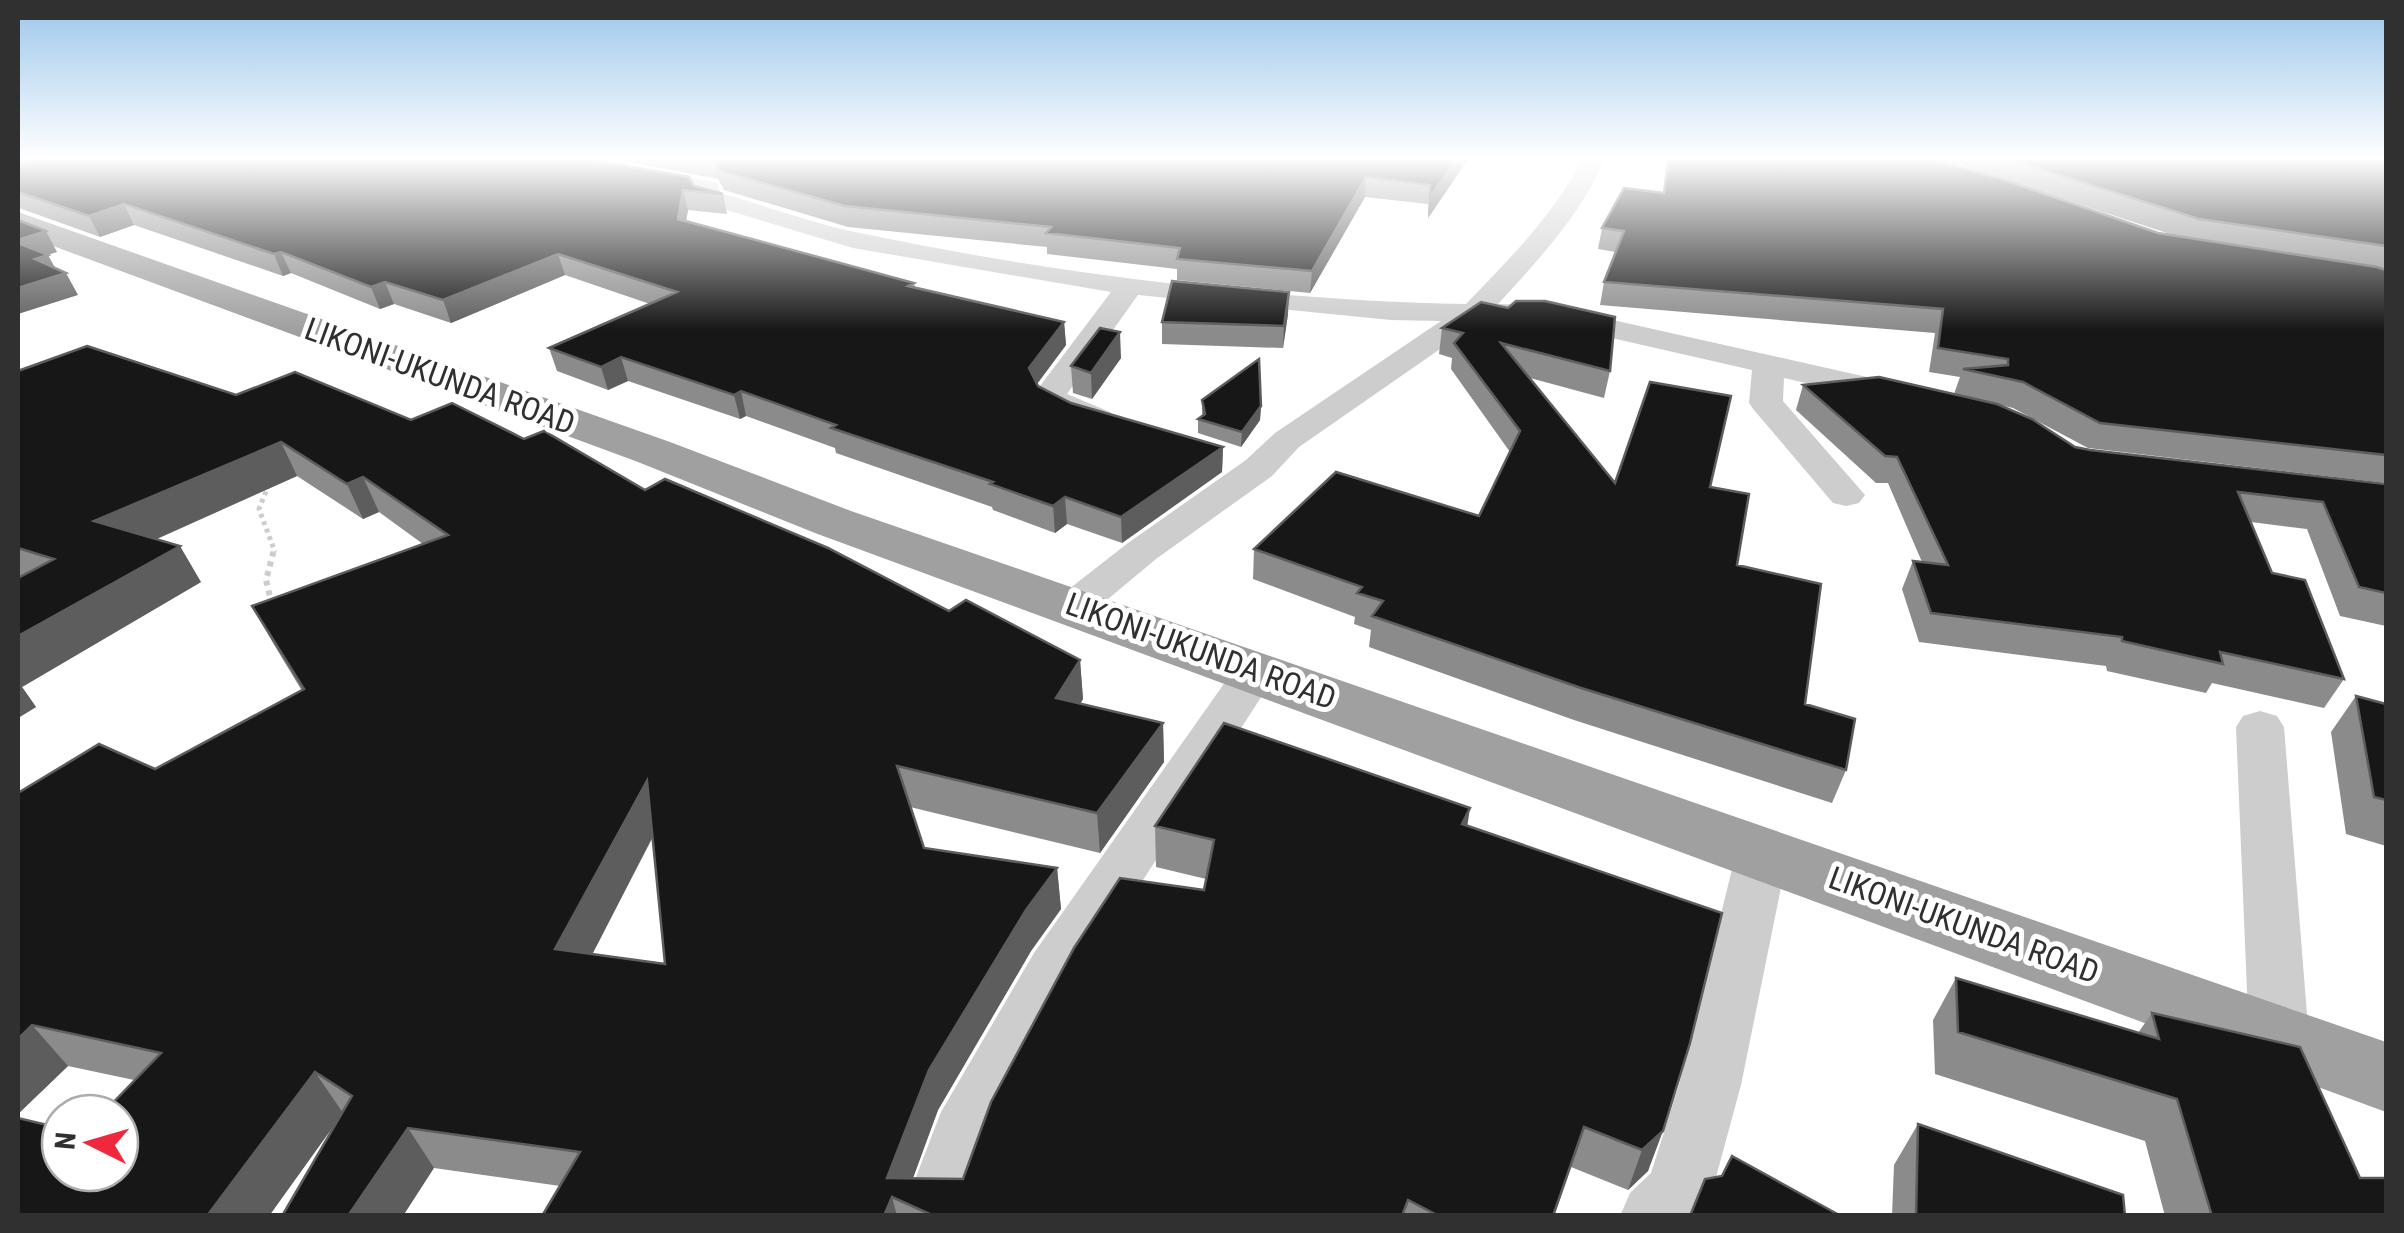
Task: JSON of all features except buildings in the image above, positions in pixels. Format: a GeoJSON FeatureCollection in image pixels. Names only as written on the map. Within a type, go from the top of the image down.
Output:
{"type":"FeatureCollection","features":[{"type":"Feature","properties":{"kind":"highway","name":"LIKONI-UKUNDA ROAD"},"geometry":{"type":"LineString","coordinates":[[18,222],[654,452],[833,522],[2386,1077]]}},
{"type":"Feature","properties":{"kind":"street"},"geometry":{"type":"LineString","coordinates":[[769,216],[853,240],[1082,281],[1391,311],[1546,314],[1640,332],[1768,366],[1930,402]]}},
{"type":"Feature","properties":{"kind":"street"},"geometry":{"type":"LineString","coordinates":[[1074,605],[1259,468],[1287,440],[1475,311],[1538,246],[1561,216]]}},
{"type":"Feature","properties":{"kind":"street"},"geometry":{"type":"LineString","coordinates":[[1130,286],[1050,394],[1055,402],[1082,414],[1136,430]]}},
{"type":"Feature","properties":{"kind":"street"},"geometry":{"type":"LineString","coordinates":[[1768,366],[1766,403],[1846,494]]}},
{"type":"Feature","properties":{"kind":"street"},"geometry":{"type":"LineString","coordinates":[[1224,457],[1259,468]]}},
{"type":"Feature","properties":{"kind":"street"},"geometry":{"type":"LineString","coordinates":[[935,1216],[964,1133],[1054,970],[1256,671]]}},
{"type":"Feature","properties":{"kind":"street"},"geometry":{"type":"LineString","coordinates":[[2260,727],[2278,1038],[2310,1109]]}},
{"type":"Feature","properties":{"kind":"street"},"geometry":{"type":"LineString","coordinates":[[1654,1216],[1678,1192],[1700,1121],[1762,853]]}},
{"type":"Feature","properties":{"kind":"path"},"geometry":{"type":"LineString","coordinates":[[261,470],[270,482],[259,509],[275,553],[266,580],[272,607]]}}]}
